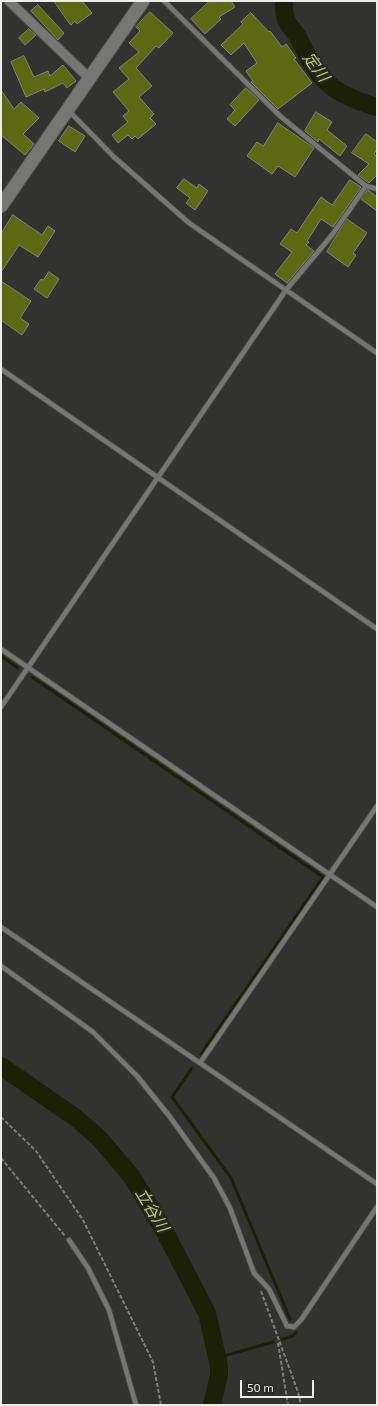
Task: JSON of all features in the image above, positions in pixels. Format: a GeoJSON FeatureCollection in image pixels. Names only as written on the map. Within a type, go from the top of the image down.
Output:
{"type":"FeatureCollection","features":[{"type":"Feature","properties":{"kind":"street"},"geometry":{"type":"LineString","coordinates":[[9,1],[89,78]]}},
{"type":"Feature","properties":{"kind":"street"},"geometry":{"type":"LineString","coordinates":[[1,206],[143,1]]}},
{"type":"Feature","properties":{"kind":"lane"},"geometry":{"type":"LineString","coordinates":[[164,1],[280,116],[366,186],[377,189]]}},
{"type":"Feature","properties":{"kind":"lane"},"geometry":{"type":"LineString","coordinates":[[68,110],[114,157],[189,223],[377,353]]}},
{"type":"Feature","properties":{"kind":"lane"},"geometry":{"type":"LineString","coordinates":[[1,707],[286,290],[332,235],[366,186]]}},
{"type":"Feature","properties":{"kind":"lane"},"geometry":{"type":"LineString","coordinates":[[1,369],[377,629]]}},
{"type":"Feature","properties":{"kind":"lane"},"geometry":{"type":"LineString","coordinates":[[1,649],[377,907]]}},
{"type":"Feature","properties":{"kind":"lane"},"geometry":{"type":"LineString","coordinates":[[200,1063],[377,806]]}},
{"type":"Feature","properties":{"kind":"lane"},"geometry":{"type":"LineString","coordinates":[[1,927],[377,1184]]}},
{"type":"Feature","properties":{"kind":"lane"},"geometry":{"type":"LineString","coordinates":[[1,966],[93,1032],[137,1076],[214,1178],[230,1208],[254,1273],[269,1289],[286,1326],[294,1327],[301,1320],[377,1207]]}},
{"type":"Feature","properties":{"kind":"lane"},"geometry":{"type":"LineString","coordinates":[[69,1240],[88,1268],[109,1310],[136,1405]]}},
{"type":"Feature","properties":{"kind":"path"},"geometry":{"type":"LineString","coordinates":[[1,1117],[36,1151],[83,1220],[153,1362],[161,1405]]}},
{"type":"Feature","properties":{"kind":"path"},"geometry":{"type":"LineString","coordinates":[[1,1158],[69,1240]]}},
{"type":"Feature","properties":{"kind":"path"},"geometry":{"type":"LineString","coordinates":[[254,1273],[298,1392],[301,1405]]}},
{"type":"Feature","properties":{"kind":"path"},"geometry":{"type":"LineString","coordinates":[[278,1338],[288,1405]]}},
{"type":"Feature","properties":{"kind":"building"},"geometry":{"type":"Polygon","coordinates":[[[54,1],[82,1],[92,13],[77,24],[75,21],[71,25],[54,1]]]}},
{"type":"Feature","properties":{"kind":"building"},"geometry":{"type":"Polygon","coordinates":[[[210,1],[231,1],[235,7],[219,17],[221,19],[205,34],[191,19],[210,1]]]}},
{"type":"Feature","properties":{"kind":"building"},"geometry":{"type":"Polygon","coordinates":[[[38,5],[64,33],[58,40],[31,11],[38,5]]]}},
{"type":"Feature","properties":{"kind":"building"},"geometry":{"type":"Polygon","coordinates":[[[150,12],[173,33],[159,48],[156,46],[136,68],[152,86],[139,97],[154,114],[150,118],[156,124],[138,139],[135,136],[132,139],[128,135],[118,143],[112,135],[128,122],[123,116],[129,111],[113,92],[129,79],[119,68],[139,52],[129,43],[140,31],[136,27],[150,12]]]}},
{"type":"Feature","properties":{"kind":"building"},"geometry":{"type":"Polygon","coordinates":[[[251,13],[269,32],[270,31],[282,47],[286,44],[296,58],[294,59],[312,83],[278,109],[251,82],[253,81],[246,71],[257,63],[244,43],[231,55],[221,45],[243,24],[241,22],[251,13]]]}},
{"type":"Feature","properties":{"kind":"building"},"geometry":{"type":"Polygon","coordinates":[[[29,29],[36,35],[25,45],[19,38],[29,29]]]}},
{"type":"Feature","properties":{"kind":"building"},"geometry":{"type":"Polygon","coordinates":[[[24,56],[34,77],[48,71],[50,76],[63,65],[76,81],[67,88],[63,83],[45,92],[44,89],[26,97],[11,62],[24,56]]]}},
{"type":"Feature","properties":{"kind":"building"},"geometry":{"type":"Polygon","coordinates":[[[246,88],[259,100],[235,126],[227,119],[235,110],[230,105],[246,88]]]}},
{"type":"Feature","properties":{"kind":"building"},"geometry":{"type":"Polygon","coordinates":[[[1,90],[14,109],[21,102],[39,118],[23,134],[34,144],[25,155],[1,135],[1,90]]]}},
{"type":"Feature","properties":{"kind":"building"},"geometry":{"type":"Polygon","coordinates":[[[316,112],[332,122],[327,130],[347,146],[340,156],[319,139],[318,142],[305,131],[316,112]]]}},
{"type":"Feature","properties":{"kind":"building"},"geometry":{"type":"Polygon","coordinates":[[[278,123],[314,148],[295,177],[278,166],[272,174],[247,156],[257,142],[263,146],[278,123]]]}},
{"type":"Feature","properties":{"kind":"building"},"geometry":{"type":"Polygon","coordinates":[[[69,126],[85,136],[75,152],[59,141],[69,126]]]}},
{"type":"Feature","properties":{"kind":"building"},"geometry":{"type":"Polygon","coordinates":[[[366,134],[377,142],[377,149],[374,154],[377,157],[377,175],[369,183],[358,175],[369,164],[352,153],[366,134]]]}},
{"type":"Feature","properties":{"kind":"building"},"geometry":{"type":"Polygon","coordinates":[[[184,179],[197,188],[199,184],[208,191],[195,210],[186,203],[190,198],[177,188],[184,179]]]}},
{"type":"Feature","properties":{"kind":"building"},"geometry":{"type":"Polygon","coordinates":[[[350,180],[361,187],[333,227],[321,219],[306,245],[314,251],[287,283],[275,274],[292,252],[280,244],[291,229],[297,233],[321,197],[332,205],[350,180]]]}},
{"type":"Feature","properties":{"kind":"building"},"geometry":{"type":"Polygon","coordinates":[[[368,190],[377,197],[377,211],[361,199],[368,190]]]}},
{"type":"Feature","properties":{"kind":"building"},"geometry":{"type":"Polygon","coordinates":[[[13,215],[42,235],[48,226],[55,231],[38,257],[19,245],[1,272],[1,234],[13,215]]]}},
{"type":"Feature","properties":{"kind":"building"},"geometry":{"type":"Polygon","coordinates":[[[347,219],[367,233],[353,253],[356,255],[348,267],[327,252],[347,219]]]}},
{"type":"Feature","properties":{"kind":"building"},"geometry":{"type":"Polygon","coordinates":[[[49,272],[59,279],[47,298],[34,289],[41,279],[43,280],[49,272]]]}},
{"type":"Feature","properties":{"kind":"building"},"geometry":{"type":"Polygon","coordinates":[[[1,281],[31,301],[20,318],[29,324],[22,335],[1,320],[1,281]]]}},
{"type":"Feature","properties":{"kind":"waterway","name":"定川"},"geometry":{"type":"LineString","coordinates":[[284,1],[284,13],[287,22],[297,35],[305,52],[320,75],[328,83],[348,97],[377,107]]}},
{"type":"Feature","properties":{"kind":"waterway"},"geometry":{"type":"LineString","coordinates":[[1,656],[18,668]]}},
{"type":"Feature","properties":{"kind":"waterway"},"geometry":{"type":"LineString","coordinates":[[32,677],[323,877],[201,1054]]}},
{"type":"Feature","properties":{"kind":"waterway","name":"立谷川"},"geometry":{"type":"LineString","coordinates":[[1,1066],[76,1118],[99,1138],[132,1177],[166,1234],[207,1313],[219,1366],[219,1375],[212,1405]]}},
{"type":"Feature","properties":{"kind":"waterway"},"geometry":{"type":"LineString","coordinates":[[192,1068],[172,1097],[231,1178],[290,1319]]}},
{"type":"Feature","properties":{"kind":"waterway"},"geometry":{"type":"LineString","coordinates":[[283,1339],[293,1336],[296,1332]]}},
{"type":"Feature","properties":{"kind":"waterway"},"geometry":{"type":"LineString","coordinates":[[217,1358],[273,1342]]}}]}
